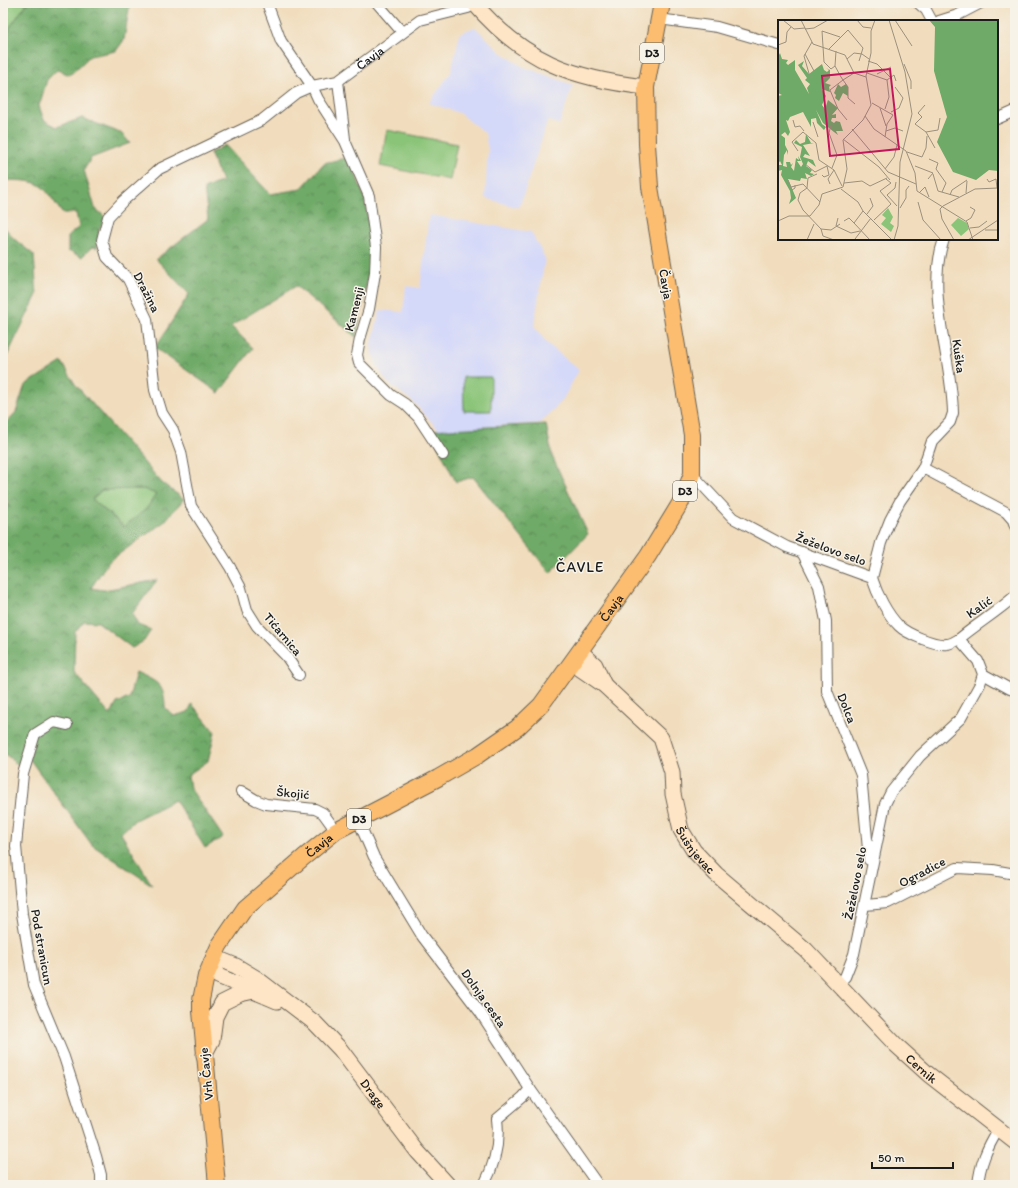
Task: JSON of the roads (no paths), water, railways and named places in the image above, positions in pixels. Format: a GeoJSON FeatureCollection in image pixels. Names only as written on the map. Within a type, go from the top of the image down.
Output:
{"type":"FeatureCollection","features":[{"type":"Feature","properties":{"kind":"main road","name":"Čavja"},"geometry":{"type":"LineString","coordinates":[[475,3],[500,31],[523,48],[552,65],[580,76],[610,83],[646,87]]}},
{"type":"Feature","properties":{"kind":"main road","name":"D3"},"geometry":{"type":"LineString","coordinates":[[659,19],[662,3]]}},
{"type":"Feature","properties":{"kind":"main road","name":"Čavja"},"geometry":{"type":"LineString","coordinates":[[212,960],[231,927],[245,908],[304,856],[336,831],[438,778],[478,755],[517,728],[541,705],[648,556],[681,502],[692,474],[692,435],[650,187],[646,114],[646,87],[659,19]]}},
{"type":"Feature","properties":{"kind":"main road","name":"Šušnjevac"},"geometry":{"type":"LineString","coordinates":[[576,657],[595,665],[604,685],[650,726],[661,738],[672,772],[673,794],[681,830],[694,851],[716,874],[806,950],[838,983]]}},
{"type":"Feature","properties":{"kind":"main road","name":"Drage"},"geometry":{"type":"LineString","coordinates":[[212,960],[218,976],[294,1008]]}},
{"type":"Feature","properties":{"kind":"main road","name":"Drage"},"geometry":{"type":"LineString","coordinates":[[212,960],[236,966],[256,978],[315,1023],[340,1049],[417,1151],[448,1185]]}},
{"type":"Feature","properties":{"kind":"main road","name":"Vrh Čavje"},"geometry":{"type":"LineString","coordinates":[[212,960],[201,1000],[204,1055],[217,1185]]}},
{"type":"Feature","properties":{"kind":"main road","name":"Cernik"},"geometry":{"type":"LineString","coordinates":[[838,983],[896,1045],[928,1074],[1015,1142]]}},
{"type":"Feature","properties":{"kind":"main road"},"geometry":{"type":"LineString","coordinates":[[204,1055],[212,1040],[215,1017],[222,1004],[240,994],[256,991]]}},
{"type":"Feature","properties":{"kind":"street"},"geometry":{"type":"LineString","coordinates":[[267,3],[281,40],[312,86]]}},
{"type":"Feature","properties":{"kind":"street"},"geometry":{"type":"LineString","coordinates":[[377,3],[402,32]]}},
{"type":"Feature","properties":{"kind":"street","name":"Čavja"},"geometry":{"type":"LineString","coordinates":[[312,86],[338,81],[420,20],[468,8],[475,3]]}},
{"type":"Feature","properties":{"kind":"street"},"geometry":{"type":"LineString","coordinates":[[918,3],[926,10],[931,20]]}},
{"type":"Feature","properties":{"kind":"street"},"geometry":{"type":"LineString","coordinates":[[942,20],[958,15],[981,3]]}},
{"type":"Feature","properties":{"kind":"street"},"geometry":{"type":"LineString","coordinates":[[659,19],[716,27],[778,46]]}},
{"type":"Feature","properties":{"kind":"street","name":"Kamenji"},"geometry":{"type":"LineString","coordinates":[[338,81],[345,141]]}},
{"type":"Feature","properties":{"kind":"street","name":"Kamenji"},"geometry":{"type":"LineString","coordinates":[[312,86],[318,99],[345,141],[369,196],[376,247],[375,273],[357,355],[359,363],[391,395],[405,404],[418,417],[443,455]]}},
{"type":"Feature","properties":{"kind":"street","name":"Dražina"},"geometry":{"type":"LineString","coordinates":[[247,610],[241,588],[192,506],[181,452],[173,430],[162,413],[156,390],[148,319],[128,279],[106,257],[102,240],[108,217],[123,201],[159,169],[262,120],[296,93],[312,86]]}},
{"type":"Feature","properties":{"kind":"street"},"geometry":{"type":"LineString","coordinates":[[998,118],[1015,110]]}},
{"type":"Feature","properties":{"kind":"street","name":"Kuška"},"geometry":{"type":"LineString","coordinates":[[872,578],[881,543],[890,520],[900,501],[923,468],[932,441],[950,422],[953,413],[938,292],[939,253],[944,240]]}},
{"type":"Feature","properties":{"kind":"street"},"geometry":{"type":"LineString","coordinates":[[923,468],[1006,512],[1013,520],[1015,526]]}},
{"type":"Feature","properties":{"kind":"street","name":"Žeželovo selo"},"geometry":{"type":"LineString","coordinates":[[692,474],[733,518],[787,547],[872,578],[876,591],[900,626],[912,634],[938,644],[948,644],[959,639]]}},
{"type":"Feature","properties":{"kind":"street","name":"Dolca"},"geometry":{"type":"LineString","coordinates":[[802,552],[820,586],[826,621],[827,691],[861,776],[870,874]]}},
{"type":"Feature","properties":{"kind":"street","name":"Kalić"},"geometry":{"type":"LineString","coordinates":[[959,639],[973,626],[994,614],[1015,596]]}},
{"type":"Feature","properties":{"kind":"street","name":"Tićarnica"},"geometry":{"type":"LineString","coordinates":[[247,610],[257,626],[286,656],[299,674]]}},
{"type":"Feature","properties":{"kind":"street"},"geometry":{"type":"LineString","coordinates":[[959,639],[978,661],[983,674],[992,677],[1010,689],[1015,690]]}},
{"type":"Feature","properties":{"kind":"street","name":"Žeželovo selo"},"geometry":{"type":"LineString","coordinates":[[838,983],[845,977],[851,966],[865,905],[880,819],[885,804],[891,792],[920,756],[961,718],[980,684],[983,674]]}},
{"type":"Feature","properties":{"kind":"street","name":"Pod stranicun"},"geometry":{"type":"LineString","coordinates":[[67,725],[54,722],[35,734],[23,774],[16,846],[22,914],[34,985],[64,1057],[96,1156],[101,1175],[101,1185]]}},
{"type":"Feature","properties":{"kind":"street","name":"Škojić"},"geometry":{"type":"LineString","coordinates":[[241,791],[266,804],[315,809],[323,813],[336,831]]}},
{"type":"Feature","properties":{"kind":"street","name":"Dolnja cesta"},"geometry":{"type":"LineString","coordinates":[[358,820],[374,857],[422,936],[480,1012],[530,1089],[598,1185]]}},
{"type":"Feature","properties":{"kind":"street","name":"Ogradice"},"geometry":{"type":"LineString","coordinates":[[865,905],[888,903],[957,868],[993,870],[1015,874]]}},
{"type":"Feature","properties":{"kind":"street"},"geometry":{"type":"LineString","coordinates":[[484,1185],[495,1160],[498,1128],[497,1119],[523,1097],[530,1089]]}},
{"type":"Feature","properties":{"kind":"street"},"geometry":{"type":"LineString","coordinates":[[978,1185],[980,1165],[998,1130]]}},
{"type":"Feature","properties":{"kind":"district","name":"ČAVLE"},"geometry":{"type":"Point","coordinates":[580,567]}}]}
